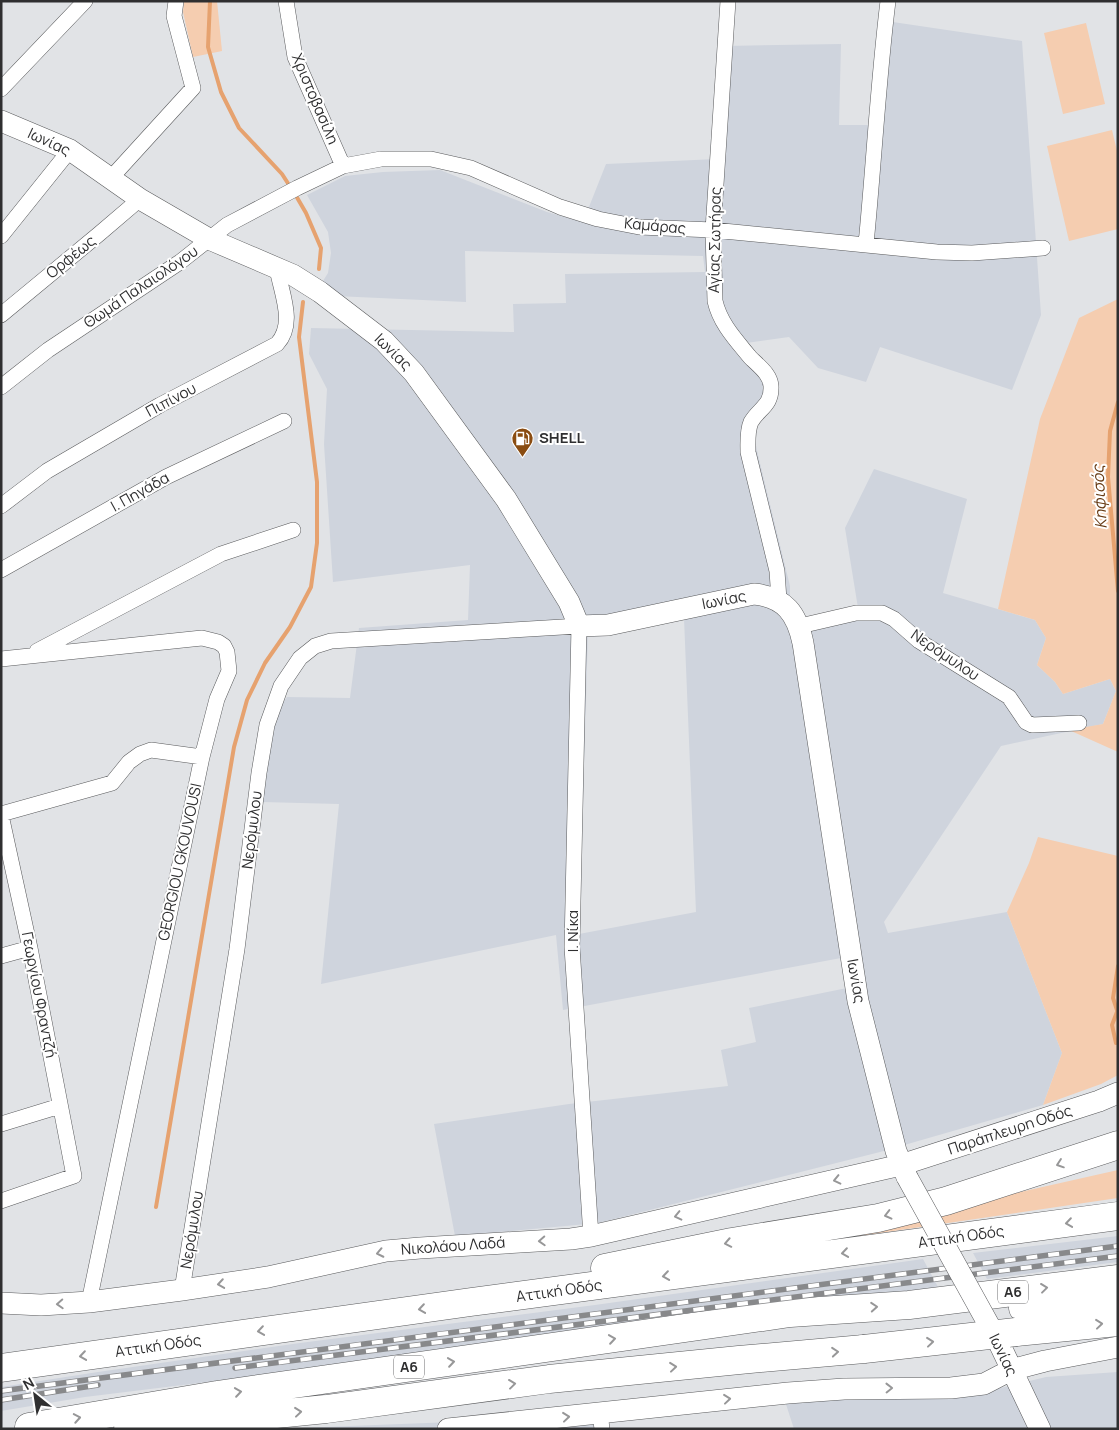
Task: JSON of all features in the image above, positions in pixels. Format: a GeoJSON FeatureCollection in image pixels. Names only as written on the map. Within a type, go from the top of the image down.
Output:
{"type":"FeatureCollection","features":[{"type":"Feature","properties":{"kind":"highway"},"geometry":{"type":"LineString","coordinates":[[471,1302],[562,1276],[732,1242],[878,1218],[946,1201],[1114,1145]]}},
{"type":"Feature","properties":{"kind":"highway","name":"Αττική Οδός"},"geometry":{"type":"LineString","coordinates":[[1,1368],[471,1302],[1118,1216]]}},
{"type":"Feature","properties":{"kind":"highway","name":"Α6"},"geometry":{"type":"LineString","coordinates":[[39,1428],[217,1395],[780,1314],[909,1304],[1118,1279]]}},
{"type":"Feature","properties":{"kind":"highway"},"geometry":{"type":"LineString","coordinates":[[909,1304],[993,1310],[1118,1300]]}},
{"type":"Feature","properties":{"kind":"highway"},"geometry":{"type":"LineString","coordinates":[[128,1429],[326,1409],[549,1379],[864,1349],[1118,1322]]}},
{"type":"Feature","properties":{"kind":"main road","name":"Ιωνίας"},"geometry":{"type":"LineString","coordinates":[[1,121],[70,150],[140,199],[209,239],[285,272],[320,292],[384,341],[414,373],[506,499],[569,602],[579,626],[608,625],[744,595],[762,595],[779,600]]}},
{"type":"Feature","properties":{"kind":"main road"},"geometry":{"type":"LineString","coordinates":[[779,600],[800,626]]}},
{"type":"Feature","properties":{"kind":"main road","name":"Ιωνίας"},"geometry":{"type":"LineString","coordinates":[[800,626],[858,1001],[896,1151],[904,1171],[1000,1346],[1040,1429]]}},
{"type":"Feature","properties":{"kind":"main road","name":"Παράπλευρη Οδός"},"geometry":{"type":"LineString","coordinates":[[904,1171],[1118,1093]]}},
{"type":"Feature","properties":{"kind":"main road","name":"Νικολάου Λαδά"},"geometry":{"type":"LineString","coordinates":[[1,1303],[42,1305],[90,1302],[268,1277],[386,1251],[571,1239],[904,1171]]}},
{"type":"Feature","properties":{"kind":"main road"},"geometry":{"type":"LineString","coordinates":[[448,1429],[601,1421],[807,1391],[844,1388],[960,1387],[984,1384],[1011,1370],[1045,1361],[1118,1347]]}},
{"type":"Feature","properties":{"kind":"street"},"geometry":{"type":"LineString","coordinates":[[1,89],[85,1]]}},
{"type":"Feature","properties":{"kind":"street"},"geometry":{"type":"LineString","coordinates":[[110,179],[194,88],[174,16],[176,1]]}},
{"type":"Feature","properties":{"kind":"street","name":"Χριστοβασίλη"},"geometry":{"type":"LineString","coordinates":[[286,1],[295,58],[343,166]]}},
{"type":"Feature","properties":{"kind":"street","name":"Αγίας Σωτήρας"},"geometry":{"type":"LineString","coordinates":[[728,1],[713,230],[714,301],[724,325],[738,344],[768,375],[771,385],[771,395],[768,404],[751,422],[748,433],[748,452],[777,571],[779,600]]}},
{"type":"Feature","properties":{"kind":"street"},"geometry":{"type":"LineString","coordinates":[[866,244],[881,57],[888,1]]}},
{"type":"Feature","properties":{"kind":"street"},"geometry":{"type":"LineString","coordinates":[[1,236],[70,150]]}},
{"type":"Feature","properties":{"kind":"street","name":"Καμάρας"},"geometry":{"type":"LineString","coordinates":[[291,191],[343,166],[381,159],[431,160],[471,168],[560,207],[598,219],[639,228],[713,230],[937,252],[972,253],[1043,248]]}},
{"type":"Feature","properties":{"kind":"street","name":"Θωμά Παλαιολόγου"},"geometry":{"type":"LineString","coordinates":[[1,387],[48,350],[180,262],[227,225],[291,191]]}},
{"type":"Feature","properties":{"kind":"street","name":"Ορφέως"},"geometry":{"type":"LineString","coordinates":[[1,315],[140,199]]}},
{"type":"Feature","properties":{"kind":"street","name":"Πιπίνου"},"geometry":{"type":"LineString","coordinates":[[1,506],[47,471],[160,405],[277,344],[284,337],[287,327],[285,272]]}},
{"type":"Feature","properties":{"kind":"street","name":"Ι. Πηγάδα"},"geometry":{"type":"LineString","coordinates":[[1,570],[166,477],[284,421]]}},
{"type":"Feature","properties":{"kind":"street"},"geometry":{"type":"LineString","coordinates":[[26,656],[221,554],[294,530]]}},
{"type":"Feature","properties":{"kind":"street","name":"Νερόμυλου"},"geometry":{"type":"LineString","coordinates":[[800,626],[856,613],[882,613],[894,619],[919,641],[1009,697],[1026,722],[1032,726],[1079,723]]}},
{"type":"Feature","properties":{"kind":"street","name":"Ι. Νίκα"},"geometry":{"type":"LineString","coordinates":[[579,626],[572,946],[591,1236]]}},
{"type":"Feature","properties":{"kind":"street","name":"Νερόμυλου"},"geometry":{"type":"LineString","coordinates":[[182,1290],[237,949],[259,773],[267,725],[280,686],[300,658],[315,646],[331,640],[579,626]]}},
{"type":"Feature","properties":{"kind":"street","name":"GEORGIOU GKOUVOUSI"},"geometry":{"type":"LineString","coordinates":[[1,659],[202,638],[218,642],[224,646],[227,652],[229,671],[217,699],[202,756],[90,1302]]}},
{"type":"Feature","properties":{"kind":"street"},"geometry":{"type":"LineString","coordinates":[[1,814],[112,783],[129,762],[140,754],[151,750],[202,756]]}},
{"type":"Feature","properties":{"kind":"street","name":"Γεωργίου Φραντζή"},"geometry":{"type":"LineString","coordinates":[[1,814],[7,868],[30,948],[74,1176],[1,1201]]}},
{"type":"Feature","properties":{"kind":"street"},"geometry":{"type":"LineString","coordinates":[[1,956],[30,948]]}},
{"type":"Feature","properties":{"kind":"street"},"geometry":{"type":"LineString","coordinates":[[1,1124],[60,1106]]}},
{"type":"Feature","properties":{"kind":"shaded area"},"geometry":{"type":"Polygon","coordinates":[[[184,1],[217,1],[222,51],[193,57],[183,12],[184,1]]]}},
{"type":"Feature","properties":{"kind":"shaded area"},"geometry":{"type":"Polygon","coordinates":[[[886,21],[1022,41],[1041,315],[1012,390],[880,347],[866,382],[818,368],[789,337],[731,345],[736,353],[758,368],[769,386],[750,416],[790,586],[790,603],[801,621],[858,608],[845,528],[874,469],[967,499],[943,593],[1035,620],[1046,638],[1037,665],[1055,682],[1063,694],[1110,679],[1116,691],[1103,724],[1001,746],[884,922],[888,933],[1007,912],[1062,1053],[1043,1105],[880,1152],[598,1223],[455,1236],[434,1124],[569,1104],[728,1086],[721,1050],[756,1042],[749,1008],[847,988],[841,958],[563,1010],[556,935],[321,984],[339,804],[262,802],[274,716],[287,697],[350,698],[359,628],[468,620],[470,565],[333,582],[324,444],[327,389],[309,354],[311,328],[514,332],[513,304],[566,303],[565,274],[705,272],[703,256],[465,251],[466,302],[314,295],[328,273],[331,253],[328,232],[307,195],[345,176],[383,172],[440,170],[547,212],[583,222],[606,164],[717,159],[725,46],[841,44],[839,125],[872,125],[872,76],[882,28],[886,21]],[[684,618],[588,631],[579,934],[696,912],[684,618]]]}},
{"type":"Feature","properties":{"kind":"shaded area"},"geometry":{"type":"Polygon","coordinates":[[[1086,23],[1105,104],[1063,114],[1044,33],[1086,23]]]}},
{"type":"Feature","properties":{"kind":"shaded area"},"geometry":{"type":"Polygon","coordinates":[[[1112,130],[1118,155],[1118,229],[1069,241],[1047,146],[1112,130]]]}},
{"type":"Feature","properties":{"kind":"shaded area"},"geometry":{"type":"Polygon","coordinates":[[[1118,299],[1118,752],[1069,730],[1103,724],[1116,691],[1110,679],[1063,694],[1055,682],[1037,665],[1046,638],[1035,620],[998,609],[1040,419],[1079,318],[1118,299]]]}},
{"type":"Feature","properties":{"kind":"shaded area"},"geometry":{"type":"Polygon","coordinates":[[[1038,837],[1118,856],[1118,1075],[1101,1084],[1043,1105],[1062,1053],[1007,912],[1029,863],[1038,837]]]}},
{"type":"Feature","properties":{"kind":"shaded area"},"geometry":{"type":"Polygon","coordinates":[[[1118,1170],[1118,1198],[757,1251],[1118,1170]]]}},
{"type":"Feature","properties":{"kind":"shaded area"},"geometry":{"type":"Polygon","coordinates":[[[1118,1236],[1118,1262],[987,1279],[973,1253],[1118,1236]]]}},
{"type":"Feature","properties":{"kind":"shaded area"},"geometry":{"type":"Polygon","coordinates":[[[923,1259],[938,1287],[491,1347],[85,1397],[1,1411],[1,1387],[300,1343],[595,1305],[923,1259]]]}},
{"type":"Feature","properties":{"kind":"shaded area"},"geometry":{"type":"Polygon","coordinates":[[[1118,1372],[1118,1429],[794,1429],[783,1395],[968,1396],[1046,1377],[1118,1372]]]}},
{"type":"Feature","properties":{"kind":"shaded area"},"geometry":{"type":"Polygon","coordinates":[[[607,1416],[609,1429],[273,1429],[607,1416]]]}},
{"type":"Feature","properties":{"kind":"waterway"},"geometry":{"type":"LineString","coordinates":[[210,1],[208,47],[221,92],[239,128],[282,174],[291,188]]}},
{"type":"Feature","properties":{"kind":"waterway"},"geometry":{"type":"LineString","coordinates":[[295,194],[306,213],[321,248],[319,269]]}},
{"type":"Feature","properties":{"kind":"waterway"},"geometry":{"type":"LineString","coordinates":[[156,1207],[234,747],[247,700],[265,663],[290,627],[311,587],[317,543],[317,482],[299,337],[303,302]]}},
{"type":"Feature","properties":{"kind":"waterway","name":"Κηφισός"},"geometry":{"type":"LineString","coordinates":[[1118,402],[1110,431],[1108,477],[1118,591]]}},
{"type":"Feature","properties":{"kind":"waterway","name":"Κηφισός"},"geometry":{"type":"LineString","coordinates":[[1118,966],[1113,998],[1118,1013]]}},
{"type":"Feature","properties":{"kind":"waterway","name":"Κηφισός"},"geometry":{"type":"LineString","coordinates":[[1116,1043],[1112,1025],[1117,1012]]}},
{"type":"Feature","properties":{"kind":"railway"},"geometry":{"type":"LineString","coordinates":[[1,1391],[1118,1246]]}},
{"type":"Feature","properties":{"kind":"railway"},"geometry":{"type":"LineString","coordinates":[[235,1368],[1118,1256]]}},
{"type":"Feature","properties":{"kind":"railway"},"geometry":{"type":"LineString","coordinates":[[1,1400],[98,1385]]}},
{"type":"Feature","properties":{"kind":"place","name":"SHELL"},"geometry":{"type":"Point","coordinates":[523,457]}}]}
